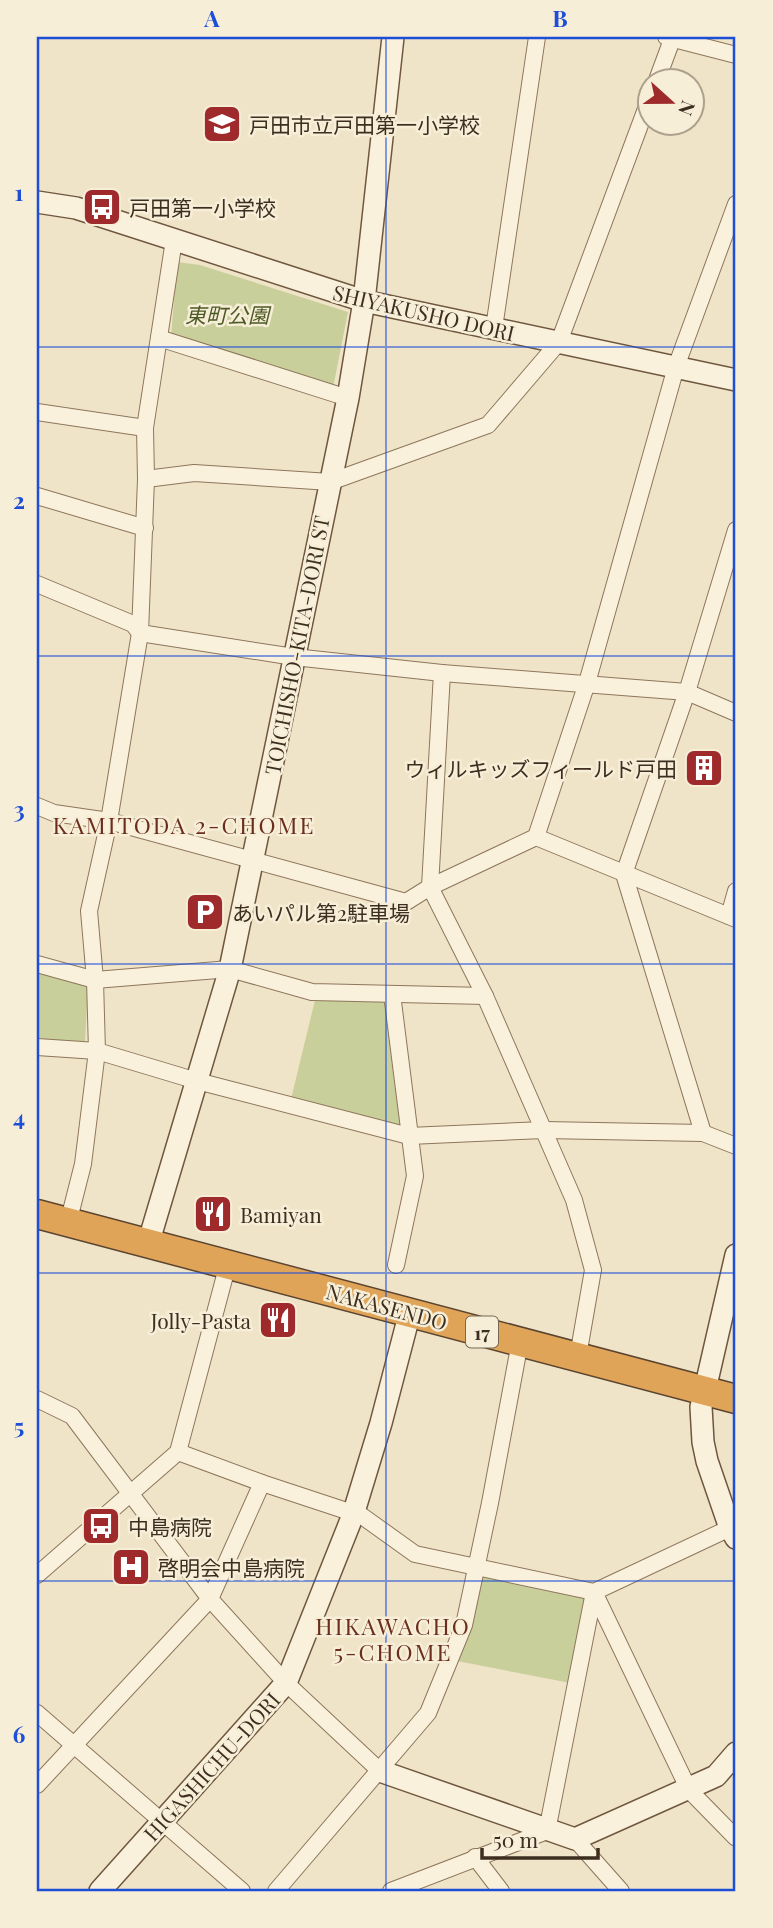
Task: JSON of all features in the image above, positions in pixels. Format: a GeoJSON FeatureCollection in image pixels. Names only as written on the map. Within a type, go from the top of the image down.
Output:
{"type":"FeatureCollection","features":[{"type":"Feature","properties":{"kind":"highway","name":"NAKASENDO"},"geometry":{"type":"LineString","coordinates":[[37,1214],[736,1399]]}},
{"type":"Feature","properties":{"kind":"street","name":"TOICHISHO-KITA-DORI ST"},"geometry":{"type":"LineString","coordinates":[[148,1244],[230,969],[348,398],[364,301],[393,37]]}},
{"type":"Feature","properties":{"kind":"street"},"geometry":{"type":"LineString","coordinates":[[494,328],[537,37]]}},
{"type":"Feature","properties":{"kind":"street"},"geometry":{"type":"LineString","coordinates":[[661,66],[670,38],[736,55]]}},
{"type":"Feature","properties":{"kind":"street"},"geometry":{"type":"LineString","coordinates":[[146,479],[194,473],[330,482],[488,425],[559,342],[636,136]]}},
{"type":"Feature","properties":{"kind":"street","name":"SHIYAKUSHO DORI"},"geometry":{"type":"LineString","coordinates":[[37,202],[76,208],[364,301],[736,380]]}},
{"type":"Feature","properties":{"kind":"street"},"geometry":{"type":"LineString","coordinates":[[37,806],[54,813],[109,821],[406,902],[430,887],[536,837],[587,683],[676,367],[736,204]]}},
{"type":"Feature","properties":{"kind":"street"},"geometry":{"type":"LineString","coordinates":[[68,1223],[83,1164],[97,1051],[96,980],[89,911],[109,821],[140,633],[145,528],[145,428],[174,240]]}},
{"type":"Feature","properties":{"kind":"street"},"geometry":{"type":"LineString","coordinates":[[159,338],[348,398]]}},
{"type":"Feature","properties":{"kind":"street"},"geometry":{"type":"LineString","coordinates":[[37,412],[145,428]]}},
{"type":"Feature","properties":{"kind":"street"},"geometry":{"type":"LineString","coordinates":[[37,496],[145,528]]}},
{"type":"Feature","properties":{"kind":"street"},"geometry":{"type":"LineString","coordinates":[[703,1133],[624,874],[687,692],[736,530]]}},
{"type":"Feature","properties":{"kind":"street"},"geometry":{"type":"LineString","coordinates":[[37,584],[133,624],[140,633],[294,657],[442,673],[687,692],[736,713]]}},
{"type":"Feature","properties":{"kind":"street"},"geometry":{"type":"LineString","coordinates":[[442,673],[430,887],[485,996],[574,1199],[593,1270],[578,1356]]}},
{"type":"Feature","properties":{"kind":"street"},"geometry":{"type":"LineString","coordinates":[[536,837],[733,918],[736,891]]}},
{"type":"Feature","properties":{"kind":"street"},"geometry":{"type":"LineString","coordinates":[[37,964],[96,980],[230,969],[313,992],[485,996]]}},
{"type":"Feature","properties":{"kind":"street"},"geometry":{"type":"LineString","coordinates":[[392,994],[415,1175],[396,1265]]}},
{"type":"Feature","properties":{"kind":"street"},"geometry":{"type":"LineString","coordinates":[[37,1047],[97,1051],[197,1081],[409,1136],[544,1130],[703,1133],[736,1146]]}},
{"type":"Feature","properties":{"kind":"street"},"geometry":{"type":"LineString","coordinates":[[178,1452],[357,1515],[415,1553],[594,1592],[733,1533],[707,1461],[701,1406],[736,1255]]}},
{"type":"Feature","properties":{"kind":"street"},"geometry":{"type":"LineString","coordinates":[[37,1575],[178,1452],[228,1264]]}},
{"type":"Feature","properties":{"kind":"street","name":"HIGASHICHU-DORI"},"geometry":{"type":"LineString","coordinates":[[100,1891],[286,1683],[357,1515],[410,1312]]}},
{"type":"Feature","properties":{"kind":"street"},"geometry":{"type":"LineString","coordinates":[[276,1891],[428,1713],[464,1625],[520,1342]]}},
{"type":"Feature","properties":{"kind":"street"},"geometry":{"type":"LineString","coordinates":[[37,1399],[72,1416],[210,1599],[286,1683],[380,1771],[575,1839],[621,1891]]}},
{"type":"Feature","properties":{"kind":"street"},"geometry":{"type":"LineString","coordinates":[[37,1785],[210,1599],[262,1483]]}},
{"type":"Feature","properties":{"kind":"street"},"geometry":{"type":"LineString","coordinates":[[594,1592],[689,1790],[736,1838]]}},
{"type":"Feature","properties":{"kind":"street"},"geometry":{"type":"LineString","coordinates":[[547,1831],[594,1592]]}},
{"type":"Feature","properties":{"kind":"street"},"geometry":{"type":"LineString","coordinates":[[37,1713],[242,1891]]}},
{"type":"Feature","properties":{"kind":"street"},"geometry":{"type":"LineString","coordinates":[[575,1839],[716,1776],[736,1752]]}},
{"type":"Feature","properties":{"kind":"street"},"geometry":{"type":"LineString","coordinates":[[391,1891],[421,1886],[475,1857],[547,1831]]}},
{"type":"Feature","properties":{"kind":"street"},"geometry":{"type":"LineString","coordinates":[[475,1857],[501,1891]]}},
{"type":"Feature","properties":{"kind":"green space","name":"東町公園"},"geometry":{"type":"Polygon","coordinates":[[[177,262],[200,265],[348,312],[333,388],[171,337],[177,262]]]}},
{"type":"Feature","properties":{"kind":"green space"},"geometry":{"type":"Polygon","coordinates":[[[37,969],[88,986],[85,1043],[37,1038],[37,969]]]}},
{"type":"Feature","properties":{"kind":"green space"},"geometry":{"type":"Polygon","coordinates":[[[315,1000],[386,1002],[402,1129],[291,1099],[315,1000]]]}},
{"type":"Feature","properties":{"kind":"green space"},"geometry":{"type":"Polygon","coordinates":[[[482,1574],[588,1597],[570,1683],[457,1661],[482,1574]]]}},
{"type":"Feature","properties":{"kind":"place","name":"戸田市立戸田第一小学校"},"geometry":{"type":"Point","coordinates":[222,124]}},
{"type":"Feature","properties":{"kind":"place","name":"戸田第一小学校"},"geometry":{"type":"Point","coordinates":[102,207]}},
{"type":"Feature","properties":{"kind":"place","name":"ウィルキッズフィールド戸田"},"geometry":{"type":"Point","coordinates":[704,768]}},
{"type":"Feature","properties":{"kind":"place","name":"あいパル第2駐車場"},"geometry":{"type":"Point","coordinates":[205,912]}},
{"type":"Feature","properties":{"kind":"place","name":"Bamiyan"},"geometry":{"type":"Point","coordinates":[213,1214]}},
{"type":"Feature","properties":{"kind":"place","name":"Jolly-Pasta"},"geometry":{"type":"Point","coordinates":[278,1320]}},
{"type":"Feature","properties":{"kind":"place","name":"中島病院"},"geometry":{"type":"Point","coordinates":[101,1526]}},
{"type":"Feature","properties":{"kind":"place","name":"啓明会中島病院"},"geometry":{"type":"Point","coordinates":[131,1567]}},
{"type":"Feature","properties":{"kind":"district","name":"KAMITODA 2-CHOME"},"geometry":{"type":"Point","coordinates":[184,824]}},
{"type":"Feature","properties":{"kind":"district","name":"HIKAWACHO 5-CHOME"},"geometry":{"type":"Point","coordinates":[393,1638]}}]}
